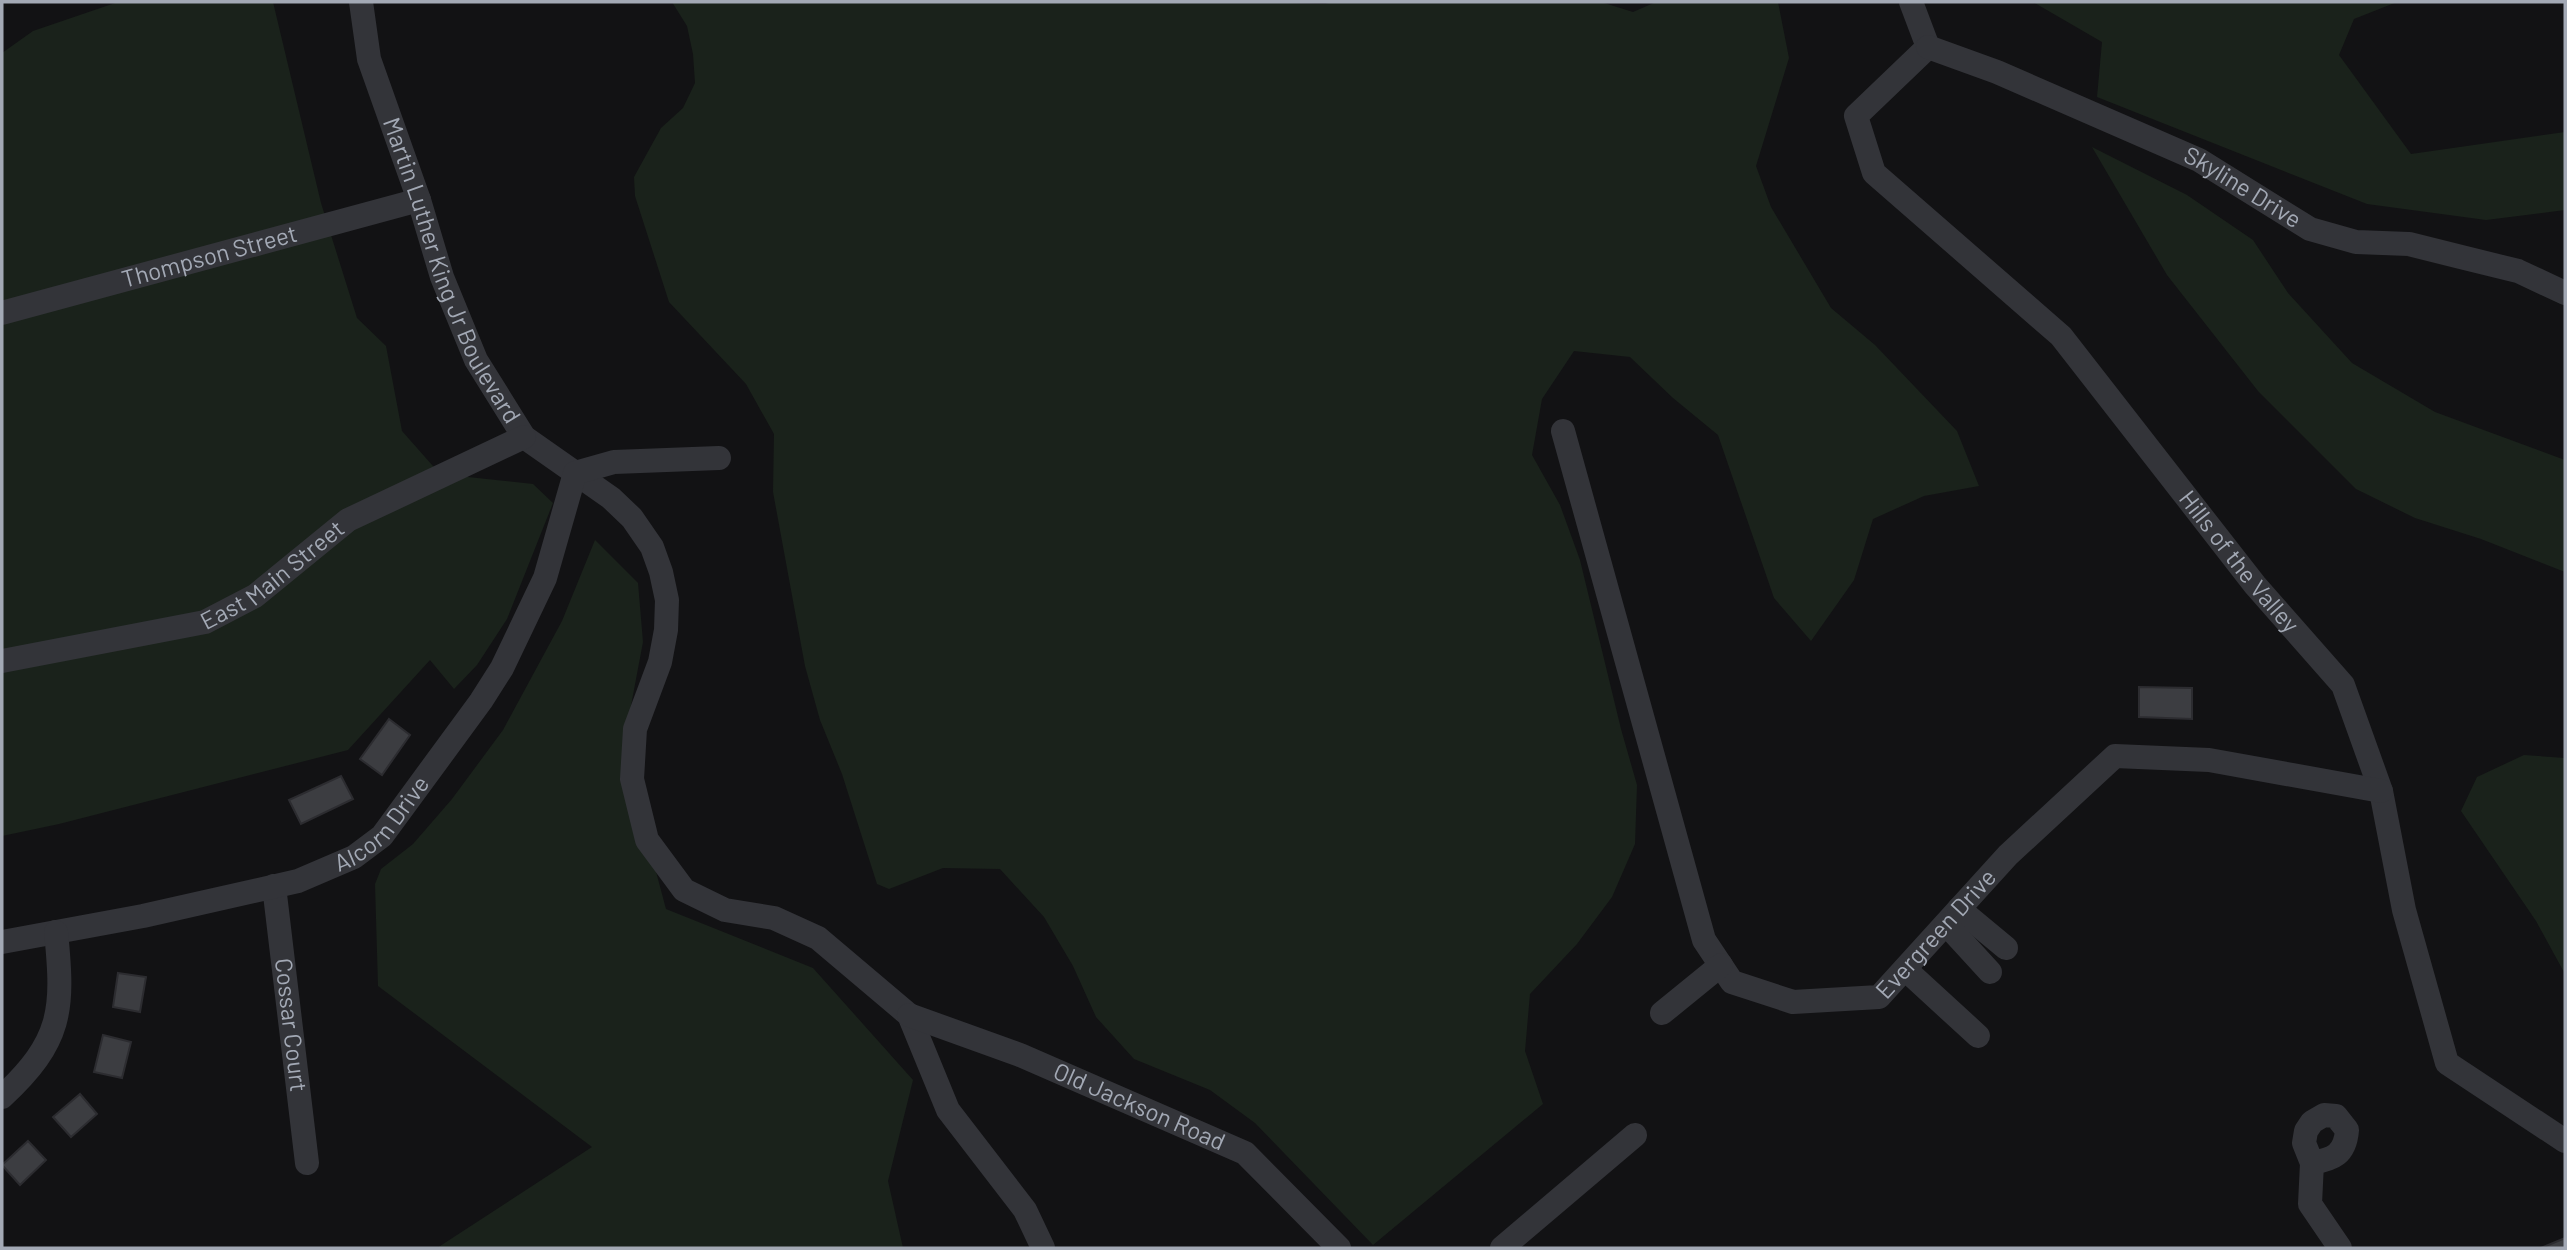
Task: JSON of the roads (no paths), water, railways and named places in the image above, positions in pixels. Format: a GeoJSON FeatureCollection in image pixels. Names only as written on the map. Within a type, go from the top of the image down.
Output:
{"type":"FeatureCollection","features":[{"type":"Feature","properties":{"kind":"street","name":"Martin Luther King Jr Boulevard"},"geometry":{"type":"LineString","coordinates":[[360,2],[369,59],[419,200],[442,277],[476,360],[524,437],[611,499],[632,518],[652,547],[661,572],[667,600],[666,629],[660,662],[635,729],[632,779],[647,840],[684,890],[725,910],[774,918],[818,937],[909,1015],[948,1110],[1025,1210],[1043,1248]]}},
{"type":"Feature","properties":{"kind":"street"},"geometry":{"type":"LineString","coordinates":[[1911,2],[1928,47]]}},
{"type":"Feature","properties":{"kind":"street","name":"Skyline Drive"},"geometry":{"type":"LineString","coordinates":[[1928,47],[1997,72],[2199,160],[2311,229],[2356,242],[2409,244],[2495,265],[2518,271],[2565,293]]}},
{"type":"Feature","properties":{"kind":"street","name":"Hills of the Valley"},"geometry":{"type":"LineString","coordinates":[[1928,47],[1856,116],[1874,173],[2062,335],[2256,585],[2343,685],[2381,791],[2404,909],[2447,1063],[2565,1141]]}},
{"type":"Feature","properties":{"kind":"street","name":"Thompson Street"},"geometry":{"type":"LineString","coordinates":[[2,313],[419,200]]}},
{"type":"Feature","properties":{"kind":"street","name":"Evergreen Drive"},"geometry":{"type":"LineString","coordinates":[[1563,430],[1704,940],[1732,982],[1793,1002],[1879,997],[2008,855],[2115,756],[2209,760],[2381,791]]}},
{"type":"Feature","properties":{"kind":"street","name":"East Main Street"},"geometry":{"type":"LineString","coordinates":[[2,661],[205,622],[255,596],[348,520],[524,437]]}},
{"type":"Feature","properties":{"kind":"street"},"geometry":{"type":"LineString","coordinates":[[575,473],[614,461],[719,458]]}},
{"type":"Feature","properties":{"kind":"street","name":"Alcorn Drive"},"geometry":{"type":"LineString","coordinates":[[2,942],[143,916],[298,881],[354,857],[382,836],[481,701],[521,633],[545,578],[575,473]]}},
{"type":"Feature","properties":{"kind":"street","name":"Cossar Court"},"geometry":{"type":"LineString","coordinates":[[274,886],[307,1163]]}},
{"type":"Feature","properties":{"kind":"street"},"geometry":{"type":"LineString","coordinates":[[1953,917],[2007,948]]}},
{"type":"Feature","properties":{"kind":"street"},"geometry":{"type":"LineString","coordinates":[[1953,917],[1990,972]]}},
{"type":"Feature","properties":{"kind":"street"},"geometry":{"type":"LineString","coordinates":[[2,1097],[28,1072],[45,1048],[54,1029],[60,984],[56,932]]}},
{"type":"Feature","properties":{"kind":"street"},"geometry":{"type":"LineString","coordinates":[[1662,1013],[1721,965]]}},
{"type":"Feature","properties":{"kind":"street"},"geometry":{"type":"LineString","coordinates":[[1905,969],[1979,1036]]}},
{"type":"Feature","properties":{"kind":"street","name":"Old Jackson Road"},"geometry":{"type":"LineString","coordinates":[[909,1015],[1020,1055],[1245,1153],[1339,1248]]}},
{"type":"Feature","properties":{"kind":"street"},"geometry":{"type":"LineString","coordinates":[[1502,1248],[1635,1135]]}},
{"type":"Feature","properties":{"kind":"street"},"geometry":{"type":"LineString","coordinates":[[2312,1163],[2310,1204],[2340,1248]]}}]}
